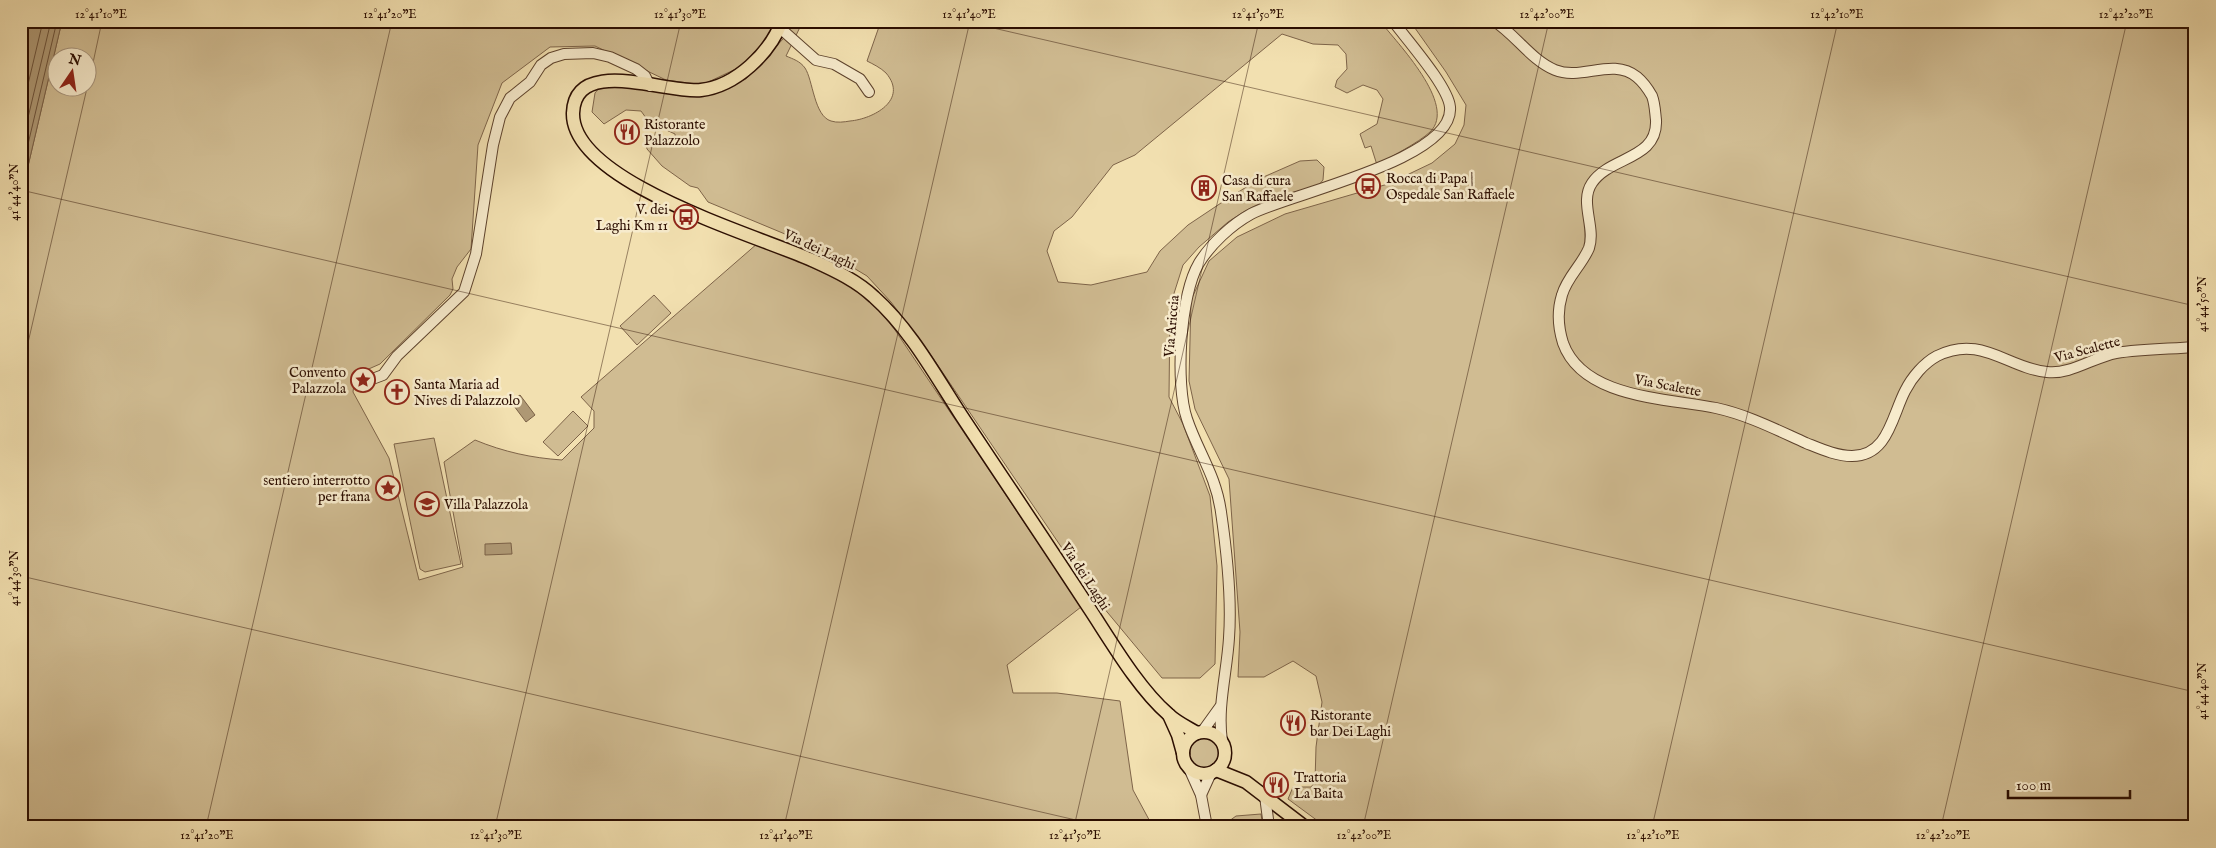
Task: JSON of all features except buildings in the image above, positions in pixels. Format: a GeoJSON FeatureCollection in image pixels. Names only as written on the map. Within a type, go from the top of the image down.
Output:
{"type":"FeatureCollection","features":[{"type":"Feature","properties":{"kind":"main road","name":"Via dei Laghi"},"geometry":{"type":"LineString","coordinates":[[781,25],[771,44],[761,56],[734,77],[705,90],[688,91],[604,80],[589,85],[582,91],[575,103],[573,116],[577,130],[589,148],[624,178],[656,197],[813,260],[855,282],[876,298],[918,350],[1106,634],[1147,690],[1169,716],[1178,735],[1183,754]]}},
{"type":"Feature","properties":{"kind":"main road","name":"Via dei Laghi"},"geometry":{"type":"LineString","coordinates":[[1169,716],[1200,732]]}},
{"type":"Feature","properties":{"kind":"main road"},"geometry":{"type":"LineString","coordinates":[[1246,782],[1224,746],[1212,733],[1200,732],[1185,743],[1183,754],[1188,766],[1199,773],[1214,771],[1246,782],[1305,827]]}},
{"type":"Feature","properties":{"kind":"main road"},"geometry":{"type":"LineString","coordinates":[[1214,771],[1224,761],[1224,746]]}},
{"type":"Feature","properties":{"kind":"street","name":"Via Ariccia"},"geometry":{"type":"LineString","coordinates":[[1224,746],[1221,706],[1230,627],[1228,573],[1222,513],[1216,484],[1189,425],[1182,399],[1182,340],[1188,292],[1196,269],[1205,254],[1224,234],[1246,217],[1271,205],[1330,188],[1367,174],[1428,142],[1443,131],[1450,113],[1446,95],[1393,21]]}},
{"type":"Feature","properties":{"kind":"street","name":"Via Scalette"},"geometry":{"type":"LineString","coordinates":[[1494,21],[1553,70],[1573,73],[1621,69],[1639,79],[1653,99],[1656,124],[1652,141],[1640,152],[1603,171],[1589,187],[1587,202],[1590,243],[1586,254],[1568,280],[1560,303],[1559,325],[1567,351],[1580,369],[1599,381],[1645,396],[1732,412],[1833,453],[1856,456],[1871,452],[1882,442],[1894,420],[1905,390],[1914,376],[1931,360],[1947,352],[1962,349],[1983,350],[2039,371],[2054,372],[2117,353],[2195,348]]}},
{"type":"Feature","properties":{"kind":"street"},"geometry":{"type":"LineString","coordinates":[[781,25],[816,60],[834,64],[860,78],[868,92]]}},
{"type":"Feature","properties":{"kind":"street"},"geometry":{"type":"LineString","coordinates":[[367,381],[383,375],[397,356],[464,292],[474,265],[493,145],[500,117],[510,98],[530,82],[541,65],[551,58],[564,54],[578,52],[594,53],[610,57],[636,69],[645,76],[650,86]]}},
{"type":"Feature","properties":{"kind":"street","name":"Via Ariccia"},"geometry":{"type":"LineString","coordinates":[[1200,732],[1221,706]]}},
{"type":"Feature","properties":{"kind":"street"},"geometry":{"type":"LineString","coordinates":[[1188,766],[1201,795],[1207,827]]}},
{"type":"Feature","properties":{"kind":"street"},"geometry":{"type":"LineString","coordinates":[[1201,795],[1214,771]]}},
{"type":"Feature","properties":{"kind":"street"},"geometry":{"type":"LineString","coordinates":[[1265,796],[1269,827]]}},
{"type":"Feature","properties":{"kind":"shaded area"},"geometry":{"type":"Polygon","coordinates":[[[62,21],[776,21],[768,38],[740,67],[702,85],[666,80],[595,46],[550,47],[502,83],[478,145],[471,249],[457,267],[452,279],[453,289],[450,295],[380,364],[355,375],[353,392],[389,458],[419,580],[463,567],[444,462],[475,440],[518,454],[562,460],[594,428],[594,411],[581,397],[758,243],[851,285],[874,304],[895,330],[1081,607],[1007,665],[1013,693],[1057,693],[1120,701],[1133,790],[1153,827],[21,827],[21,196],[48,81],[48,98],[98,98],[98,48],[56,48],[62,21]]]}},
{"type":"Feature","properties":{"kind":"shaded area"},"geometry":{"type":"Polygon","coordinates":[[[790,21],[803,21],[786,56],[799,62],[805,68],[821,112],[825,118],[836,122],[850,121],[869,116],[878,112],[891,100],[893,92],[892,83],[886,73],[867,61],[881,21],[1380,21],[1422,75],[1431,91],[1436,106],[1437,120],[1430,132],[1425,136],[1377,165],[1371,146],[1365,148],[1360,134],[1377,124],[1383,99],[1377,90],[1363,85],[1347,93],[1335,87],[1337,80],[1347,69],[1346,54],[1338,45],[1313,44],[1282,34],[1135,155],[1113,165],[1072,217],[1054,231],[1047,251],[1058,282],[1091,285],[1147,272],[1160,251],[1188,225],[1259,179],[1300,161],[1317,160],[1324,167],[1323,180],[1318,186],[1271,198],[1245,211],[1228,222],[1199,247],[1183,265],[1170,306],[1169,397],[1183,424],[1210,496],[1217,566],[1215,664],[1200,678],[1162,678],[1098,601],[928,351],[891,302],[867,276],[837,258],[797,239],[708,202],[698,188],[690,186],[662,166],[647,149],[646,143],[676,143],[675,134],[649,122],[641,111],[626,110],[604,124],[592,112],[595,93],[599,88],[613,85],[685,96],[718,91],[746,79],[783,39],[790,21]]]}},
{"type":"Feature","properties":{"kind":"shaded area"},"geometry":{"type":"Polygon","coordinates":[[[1410,21],[2195,21],[2195,827],[1326,827],[1288,799],[1293,787],[1311,787],[1315,782],[1316,747],[1322,702],[1316,676],[1293,661],[1264,677],[1238,677],[1240,632],[1229,479],[1195,409],[1189,381],[1191,300],[1209,261],[1237,237],[1285,214],[1388,184],[1432,163],[1455,144],[1464,125],[1466,105],[1446,72],[1410,21]]]}},
{"type":"Feature","properties":{"kind":"shaded area"},"geometry":{"type":"Polygon","coordinates":[[[654,295],[671,313],[637,345],[620,326],[654,295]]]}},
{"type":"Feature","properties":{"kind":"shaded area"},"geometry":{"type":"Polygon","coordinates":[[[573,411],[588,426],[558,456],[543,442],[573,411]]]}},
{"type":"Feature","properties":{"kind":"shaded area"},"geometry":{"type":"Polygon","coordinates":[[[434,438],[461,564],[425,572],[420,569],[394,444],[434,438]]]}},
{"type":"Feature","properties":{"kind":"shaded area"},"geometry":{"type":"Polygon","coordinates":[[[1204,736],[1216,741],[1221,753],[1216,765],[1204,770],[1192,765],[1187,753],[1192,741],[1204,736]]]}},
{"type":"Feature","properties":{"kind":"shaded area"},"geometry":{"type":"Polygon","coordinates":[[[1261,814],[1263,827],[1221,827],[1236,816],[1261,814]]]}},
{"type":"Feature","properties":{"kind":"water"},"geometry":{"type":"Polygon","coordinates":[[[21,21],[62,21],[56,48],[48,48],[48,81],[21,196],[21,21]]]}},
{"type":"Feature","properties":{"kind":"water"},"geometry":{"type":"Polygon","coordinates":[[[520,395],[535,415],[526,422],[511,402],[520,395]]]}},
{"type":"Feature","properties":{"kind":"water"},"geometry":{"type":"Polygon","coordinates":[[[511,543],[512,554],[485,555],[485,544],[511,543]]]}},
{"type":"Feature","properties":{"kind":"place","name":"Ristorante Palazzolo"},"geometry":{"type":"Point","coordinates":[627,132]}},
{"type":"Feature","properties":{"kind":"place","name":"Rocca di Papa | Ospedale San Raffaele"},"geometry":{"type":"Point","coordinates":[1368,186]}},
{"type":"Feature","properties":{"kind":"place","name":"Casa di cura San Raffaele"},"geometry":{"type":"Point","coordinates":[1204,188]}},
{"type":"Feature","properties":{"kind":"place","name":"V. dei Laghi Km 11"},"geometry":{"type":"Point","coordinates":[686,217]}},
{"type":"Feature","properties":{"kind":"place","name":"Convento Palazzola"},"geometry":{"type":"Point","coordinates":[363,380]}},
{"type":"Feature","properties":{"kind":"place","name":"Santa Maria ad Nives di Palazzolo"},"geometry":{"type":"Point","coordinates":[397,392]}},
{"type":"Feature","properties":{"kind":"place","name":"sentiero interrotto per frana"},"geometry":{"type":"Point","coordinates":[388,488]}},
{"type":"Feature","properties":{"kind":"place","name":"Villa Palazzola"},"geometry":{"type":"Point","coordinates":[427,504]}},
{"type":"Feature","properties":{"kind":"place","name":"Ristorante bar Dei Laghi"},"geometry":{"type":"Point","coordinates":[1293,723]}},
{"type":"Feature","properties":{"kind":"place","name":"Trattoria La Baita"},"geometry":{"type":"Point","coordinates":[1276,785]}}]}
